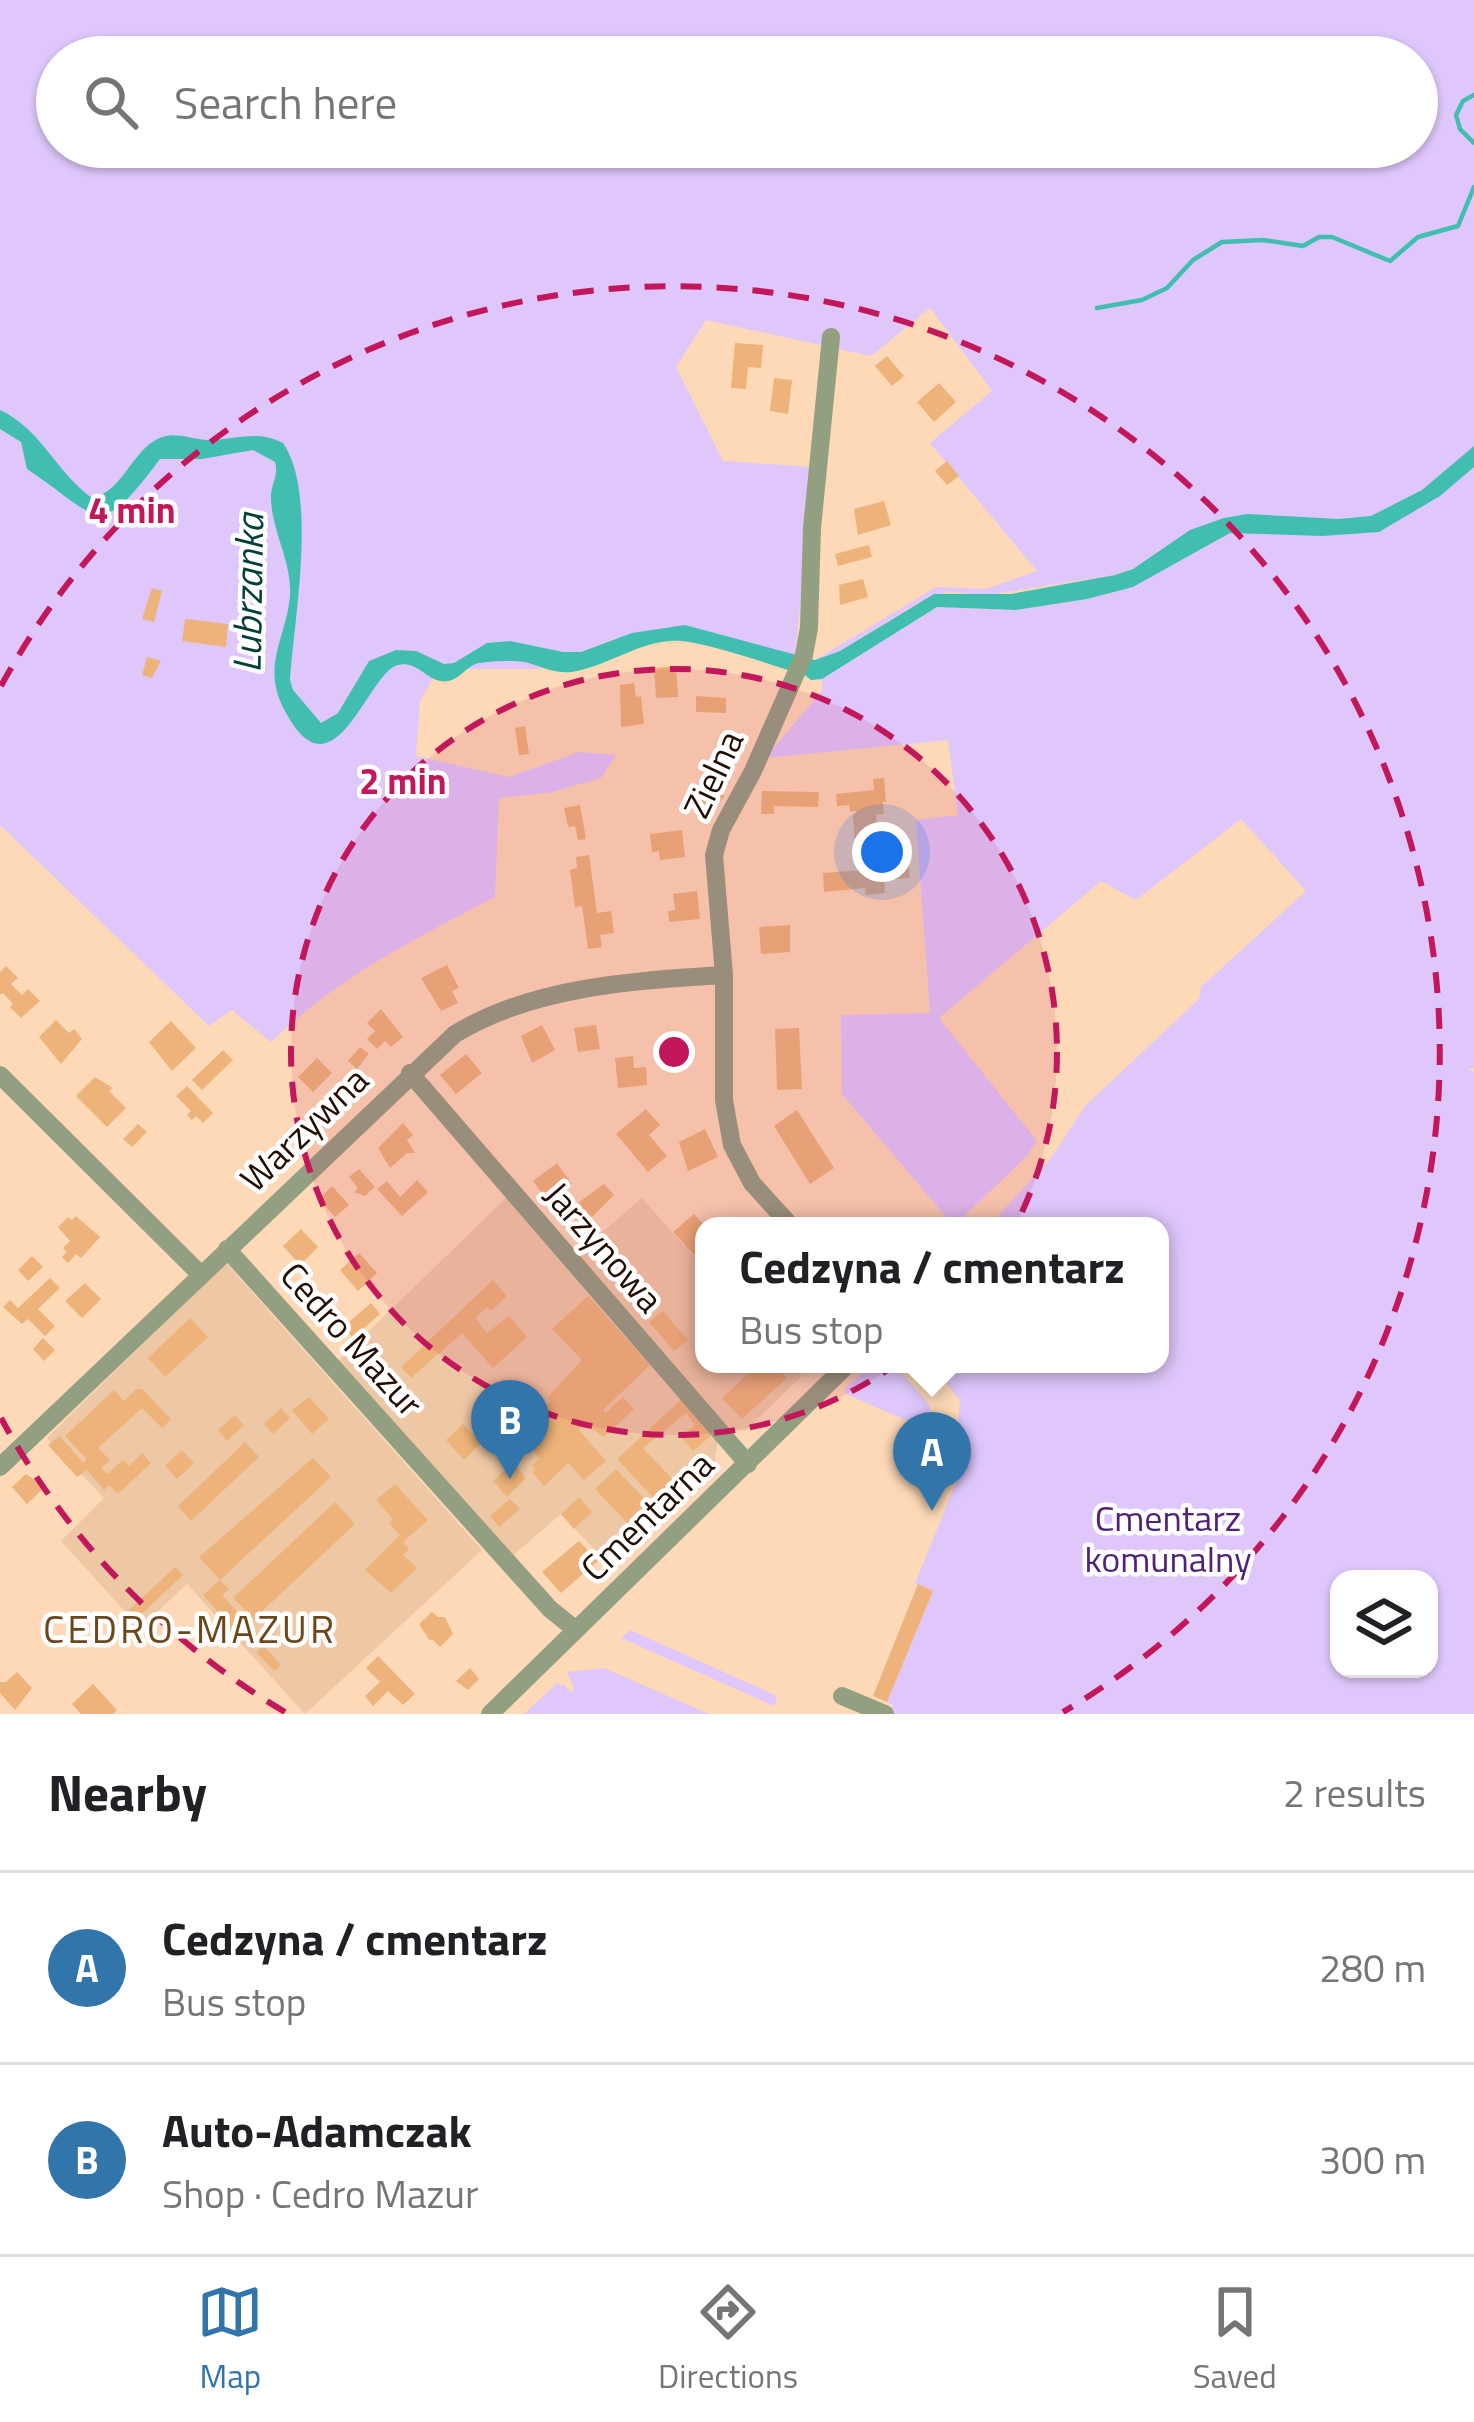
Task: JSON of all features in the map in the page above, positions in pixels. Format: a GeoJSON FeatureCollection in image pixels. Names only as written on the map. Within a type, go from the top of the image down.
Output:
{"type":"FeatureCollection","features":[{"type":"Feature","properties":{"kind":"street","name":"Zielna"},"geometry":{"type":"LineString","coordinates":[[783,1217],[752,1183],[732,1145],[724,1100],[724,975],[714,854],[804,655],[831,337]]}},
{"type":"Feature","properties":{"kind":"street","name":"Warzywna"},"geometry":{"type":"LineString","coordinates":[[0,1467],[455,1034],[507,1007],[578,990],[724,975]]}},
{"type":"Feature","properties":{"kind":"street","name":"Jarzynowa"},"geometry":{"type":"LineString","coordinates":[[410,1073],[748,1464]]}},
{"type":"Feature","properties":{"kind":"street"},"geometry":{"type":"LineString","coordinates":[[0,1075],[200,1274]]}},
{"type":"Feature","properties":{"kind":"street","name":"Cedro Mazur"},"geometry":{"type":"LineString","coordinates":[[227,1249],[550,1609],[575,1630]]}},
{"type":"Feature","properties":{"kind":"street","name":"Cmentarna"},"geometry":{"type":"LineString","coordinates":[[490,1714],[839,1373]]}},
{"type":"Feature","properties":{"kind":"street"},"geometry":{"type":"LineString","coordinates":[[842,1696],[885,1714]]}},
{"type":"Feature","properties":{"kind":"shaded area"},"geometry":{"type":"Polygon","coordinates":[[[507,1197],[718,1440],[714,1465],[610,1566],[561,1514],[510,1558],[337,1362],[507,1197]]]}},
{"type":"Feature","properties":{"kind":"shaded area"},"geometry":{"type":"Polygon","coordinates":[[[642,1198],[695,1258],[695,1373],[802,1376],[745,1431],[729,1431],[574,1256],[642,1198]]]}},
{"type":"Feature","properties":{"kind":"shaded area"},"geometry":{"type":"Polygon","coordinates":[[[226,1263],[482,1550],[305,1714],[187,1584],[140,1628],[61,1541],[104,1498],[47,1438],[226,1263]]]}},
{"type":"Feature","properties":{"kind":"green space","name":"Cmentarz komunalny"},"geometry":{"type":"Polygon","coordinates":[[[0,0],[1474,0],[1474,1068],[1468,1069],[1474,1072],[1474,1714],[889,1714],[893,1705],[887,1702],[933,1591],[915,1583],[970,1449],[957,1443],[960,1400],[938,1373],[1169,1373],[1169,1217],[997,1217],[1051,1158],[1085,1106],[1199,999],[1201,987],[1306,891],[1241,819],[1136,900],[1101,881],[939,1018],[1037,1141],[963,1217],[946,1217],[842,1094],[841,1015],[930,1013],[916,820],[958,815],[948,740],[765,758],[822,691],[822,679],[937,607],[1016,610],[1087,599],[1133,587],[1229,533],[1115,575],[981,596],[949,591],[815,660],[936,587],[985,589],[1037,571],[930,443],[992,391],[930,308],[871,356],[706,320],[676,367],[723,461],[814,467],[795,658],[685,625],[612,640],[538,669],[438,669],[420,701],[416,756],[509,777],[579,752],[616,755],[601,778],[548,793],[499,798],[495,897],[350,978],[271,1042],[232,1010],[209,1026],[0,825],[0,0]]]}},
{"type":"Feature","properties":{"kind":"green space"},"geometry":{"type":"Polygon","coordinates":[[[862,1373],[902,1373],[929,1404],[935,1433],[846,1394],[845,1388],[862,1373]]]}},
{"type":"Feature","properties":{"kind":"green space"},"geometry":{"type":"Polygon","coordinates":[[[630,1630],[775,1695],[777,1701],[774,1706],[621,1638],[630,1630]]]}},
{"type":"Feature","properties":{"kind":"green space"},"geometry":{"type":"Polygon","coordinates":[[[604,1668],[709,1714],[524,1714],[557,1683],[571,1693],[574,1688],[567,1672],[604,1668]]]}},
{"type":"Feature","properties":{"kind":"water"},"geometry":{"type":"Polygon","coordinates":[[[0,410],[27,428],[92,498],[111,489],[161,437],[255,436],[283,443],[294,465],[302,524],[290,680],[321,723],[338,713],[369,661],[396,650],[416,651],[444,664],[487,643],[510,641],[581,652],[632,633],[685,625],[815,660],[840,651],[934,594],[1011,594],[1115,575],[1133,569],[1190,530],[1224,518],[1247,514],[1371,516],[1422,490],[1474,446],[1474,467],[1440,496],[1379,532],[1322,536],[1230,533],[1133,587],[1087,599],[1016,610],[937,607],[822,679],[811,680],[682,641],[654,643],[570,672],[495,661],[475,664],[453,680],[441,681],[412,666],[398,665],[349,725],[334,739],[319,744],[303,736],[285,711],[275,680],[290,595],[272,509],[275,462],[253,450],[202,459],[160,459],[123,503],[98,514],[27,469],[21,442],[0,429],[0,410]]]}},
{"type":"Feature","properties":{"kind":"building"},"geometry":{"type":"Polygon","coordinates":[[[735,343],[763,345],[761,368],[748,367],[746,389],[731,388],[735,343]]]}},
{"type":"Feature","properties":{"kind":"building"},"geometry":{"type":"Polygon","coordinates":[[[887,356],[904,376],[892,386],[875,366],[887,356]]]}},
{"type":"Feature","properties":{"kind":"building"},"geometry":{"type":"Polygon","coordinates":[[[774,378],[792,380],[788,414],[770,411],[774,378]]]}},
{"type":"Feature","properties":{"kind":"building"},"geometry":{"type":"Polygon","coordinates":[[[939,383],[956,402],[934,422],[917,402],[939,383]]]}},
{"type":"Feature","properties":{"kind":"building"},"geometry":{"type":"Polygon","coordinates":[[[947,461],[959,476],[947,485],[935,471],[947,461]]]}},
{"type":"Feature","properties":{"kind":"building"},"geometry":{"type":"Polygon","coordinates":[[[884,501],[891,525],[858,535],[854,509],[884,501]]]}},
{"type":"Feature","properties":{"kind":"building"},"geometry":{"type":"Polygon","coordinates":[[[869,545],[872,557],[838,566],[835,554],[869,545]]]}},
{"type":"Feature","properties":{"kind":"building"},"geometry":{"type":"Polygon","coordinates":[[[863,579],[868,597],[840,605],[839,585],[863,579]]]}},
{"type":"Feature","properties":{"kind":"building"},"geometry":{"type":"Polygon","coordinates":[[[152,588],[162,591],[154,622],[142,619],[152,588]]]}},
{"type":"Feature","properties":{"kind":"building"},"geometry":{"type":"Polygon","coordinates":[[[185,619],[228,624],[226,647],[182,641],[185,619]]]}},
{"type":"Feature","properties":{"kind":"building"},"geometry":{"type":"Polygon","coordinates":[[[147,657],[161,661],[152,678],[142,675],[147,657]]]}},
{"type":"Feature","properties":{"kind":"building"},"geometry":{"type":"Polygon","coordinates":[[[676,666],[678,697],[656,698],[654,668],[676,666]]]}},
{"type":"Feature","properties":{"kind":"building"},"geometry":{"type":"Polygon","coordinates":[[[634,683],[636,697],[641,696],[644,724],[621,727],[620,685],[634,683]]]}},
{"type":"Feature","properties":{"kind":"building"},"geometry":{"type":"Polygon","coordinates":[[[696,696],[726,698],[726,713],[696,712],[696,696]]]}},
{"type":"Feature","properties":{"kind":"building"},"geometry":{"type":"Polygon","coordinates":[[[525,726],[529,754],[519,755],[515,728],[525,726]]]}},
{"type":"Feature","properties":{"kind":"building"},"geometry":{"type":"Polygon","coordinates":[[[884,778],[884,814],[876,814],[879,844],[906,842],[910,878],[884,880],[885,893],[866,895],[865,888],[824,892],[823,873],[863,870],[862,845],[855,845],[853,816],[857,811],[850,812],[849,805],[837,806],[836,794],[874,790],[873,779],[884,778]]]}},
{"type":"Feature","properties":{"kind":"building"},"geometry":{"type":"Polygon","coordinates":[[[705,779],[724,789],[721,794],[725,796],[714,808],[694,798],[705,779]]]}},
{"type":"Feature","properties":{"kind":"building"},"geometry":{"type":"Polygon","coordinates":[[[762,791],[819,792],[818,807],[774,806],[774,814],[761,814],[762,791]]]}},
{"type":"Feature","properties":{"kind":"building"},"geometry":{"type":"Polygon","coordinates":[[[580,805],[586,839],[578,840],[575,826],[568,827],[564,808],[580,805]]]}},
{"type":"Feature","properties":{"kind":"building"},"geometry":{"type":"Polygon","coordinates":[[[682,830],[685,857],[660,860],[659,851],[652,852],[650,834],[682,830]]]}},
{"type":"Feature","properties":{"kind":"building"},"geometry":{"type":"Polygon","coordinates":[[[589,855],[597,913],[611,911],[614,933],[600,935],[602,947],[588,949],[582,906],[575,907],[570,870],[577,868],[576,857],[589,855]]]}},
{"type":"Feature","properties":{"kind":"building"},"geometry":{"type":"Polygon","coordinates":[[[697,891],[700,919],[669,922],[668,911],[675,910],[673,894],[697,891]]]}},
{"type":"Feature","properties":{"kind":"building"},"geometry":{"type":"Polygon","coordinates":[[[790,925],[790,952],[761,954],[759,927],[790,925]]]}},
{"type":"Feature","properties":{"kind":"building"},"geometry":{"type":"Polygon","coordinates":[[[447,965],[459,988],[452,991],[458,1003],[441,1011],[421,978],[447,965]]]}},
{"type":"Feature","properties":{"kind":"building"},"geometry":{"type":"Polygon","coordinates":[[[6,966],[18,978],[11,984],[22,995],[28,989],[40,1001],[21,1018],[0,995],[0,972],[6,966]]]}},
{"type":"Feature","properties":{"kind":"building"},"geometry":{"type":"Polygon","coordinates":[[[381,1009],[403,1037],[391,1047],[385,1041],[377,1049],[367,1039],[375,1031],[367,1023],[381,1009]]]}},
{"type":"Feature","properties":{"kind":"building"},"geometry":{"type":"Polygon","coordinates":[[[56,1020],[82,1039],[61,1064],[39,1037],[56,1020]]]}},
{"type":"Feature","properties":{"kind":"building"},"geometry":{"type":"Polygon","coordinates":[[[171,1021],[196,1048],[172,1071],[149,1042],[171,1021]]]}},
{"type":"Feature","properties":{"kind":"building"},"geometry":{"type":"Polygon","coordinates":[[[542,1025],[555,1050],[532,1063],[521,1036],[542,1025]]]}},
{"type":"Feature","properties":{"kind":"building"},"geometry":{"type":"Polygon","coordinates":[[[596,1025],[600,1049],[578,1052],[574,1028],[596,1025]]]}},
{"type":"Feature","properties":{"kind":"building"},"geometry":{"type":"Polygon","coordinates":[[[799,1028],[802,1089],[777,1090],[775,1029],[799,1028]]]}},
{"type":"Feature","properties":{"kind":"building"},"geometry":{"type":"Polygon","coordinates":[[[360,1047],[369,1054],[357,1069],[348,1061],[360,1047]]]}},
{"type":"Feature","properties":{"kind":"building"},"geometry":{"type":"Polygon","coordinates":[[[223,1050],[233,1060],[202,1090],[192,1080],[223,1050]]]}},
{"type":"Feature","properties":{"kind":"building"},"geometry":{"type":"Polygon","coordinates":[[[466,1054],[482,1073],[456,1094],[440,1075],[466,1054]]]}},
{"type":"Feature","properties":{"kind":"building"},"geometry":{"type":"Polygon","coordinates":[[[633,1056],[634,1068],[646,1067],[647,1085],[618,1088],[615,1058],[633,1056]]]}},
{"type":"Feature","properties":{"kind":"building"},"geometry":{"type":"Polygon","coordinates":[[[317,1058],[332,1073],[313,1092],[298,1077],[317,1058]]]}},
{"type":"Feature","properties":{"kind":"building"},"geometry":{"type":"Polygon","coordinates":[[[95,1077],[113,1088],[109,1091],[126,1108],[107,1127],[76,1096],[95,1077]]]}},
{"type":"Feature","properties":{"kind":"building"},"geometry":{"type":"Polygon","coordinates":[[[187,1086],[213,1113],[203,1123],[187,1115],[191,1111],[176,1096],[187,1086]]]}},
{"type":"Feature","properties":{"kind":"building"},"geometry":{"type":"Polygon","coordinates":[[[646,1109],[660,1125],[649,1135],[667,1156],[648,1172],[616,1134],[646,1109]]]}},
{"type":"Feature","properties":{"kind":"building"},"geometry":{"type":"Polygon","coordinates":[[[797,1110],[834,1168],[810,1184],[774,1126],[797,1110]]]}},
{"type":"Feature","properties":{"kind":"building"},"geometry":{"type":"Polygon","coordinates":[[[403,1123],[413,1135],[407,1140],[415,1153],[407,1153],[390,1168],[378,1148],[403,1123]]]}},
{"type":"Feature","properties":{"kind":"building"},"geometry":{"type":"Polygon","coordinates":[[[138,1124],[147,1132],[132,1147],[123,1139],[138,1124]]]}},
{"type":"Feature","properties":{"kind":"building"},"geometry":{"type":"Polygon","coordinates":[[[705,1129],[718,1157],[688,1171],[679,1142],[705,1129]]]}},
{"type":"Feature","properties":{"kind":"building"},"geometry":{"type":"Polygon","coordinates":[[[557,1163],[572,1184],[548,1201],[533,1181],[557,1163]]]}},
{"type":"Feature","properties":{"kind":"building"},"geometry":{"type":"Polygon","coordinates":[[[359,1169],[375,1187],[365,1196],[354,1192],[358,1188],[349,1177],[359,1169]]]}},
{"type":"Feature","properties":{"kind":"building"},"geometry":{"type":"Polygon","coordinates":[[[417,1180],[428,1192],[402,1216],[377,1189],[387,1181],[400,1197],[417,1180]]]}},
{"type":"Feature","properties":{"kind":"building"},"geometry":{"type":"Polygon","coordinates":[[[604,1184],[614,1195],[580,1223],[568,1210],[604,1184]]]}},
{"type":"Feature","properties":{"kind":"building"},"geometry":{"type":"Polygon","coordinates":[[[332,1186],[349,1205],[335,1217],[319,1199],[332,1186]]]}},
{"type":"Feature","properties":{"kind":"building"},"geometry":{"type":"Polygon","coordinates":[[[694,1214],[695,1254],[694,1255],[673,1232],[694,1214]]]}},
{"type":"Feature","properties":{"kind":"building"},"geometry":{"type":"Polygon","coordinates":[[[76,1216],[100,1237],[81,1258],[76,1254],[68,1263],[62,1257],[70,1241],[58,1227],[76,1216]]]}},
{"type":"Feature","properties":{"kind":"building"},"geometry":{"type":"Polygon","coordinates":[[[301,1229],[318,1247],[300,1265],[283,1246],[301,1229]]]}},
{"type":"Feature","properties":{"kind":"building"},"geometry":{"type":"Polygon","coordinates":[[[359,1253],[377,1273],[358,1291],[340,1270],[359,1253]]]}},
{"type":"Feature","properties":{"kind":"building"},"geometry":{"type":"Polygon","coordinates":[[[32,1256],[43,1267],[28,1281],[18,1270],[32,1256]]]}},
{"type":"Feature","properties":{"kind":"building"},"geometry":{"type":"Polygon","coordinates":[[[50,1278],[60,1288],[38,1309],[55,1326],[45,1336],[28,1319],[22,1324],[3,1307],[10,1300],[18,1308],[50,1278]]]}},
{"type":"Feature","properties":{"kind":"building"},"geometry":{"type":"Polygon","coordinates":[[[493,1280],[507,1296],[475,1318],[487,1333],[509,1316],[527,1337],[493,1368],[462,1333],[411,1378],[401,1367],[493,1280]]]}},
{"type":"Feature","properties":{"kind":"building"},"geometry":{"type":"Polygon","coordinates":[[[85,1283],[101,1299],[82,1318],[65,1301],[85,1283]]]}},
{"type":"Feature","properties":{"kind":"building"},"geometry":{"type":"Polygon","coordinates":[[[588,1296],[650,1365],[603,1410],[606,1413],[623,1397],[634,1409],[604,1437],[585,1424],[579,1430],[606,1461],[584,1480],[568,1463],[544,1486],[532,1472],[532,1465],[540,1459],[514,1430],[551,1401],[547,1398],[582,1360],[552,1329],[588,1296]]]}},
{"type":"Feature","properties":{"kind":"building"},"geometry":{"type":"Polygon","coordinates":[[[371,1303],[380,1314],[353,1338],[343,1327],[371,1303]]]}},
{"type":"Feature","properties":{"kind":"building"},"geometry":{"type":"Polygon","coordinates":[[[663,1311],[688,1340],[674,1351],[649,1322],[663,1311]]]}},
{"type":"Feature","properties":{"kind":"building"},"geometry":{"type":"Polygon","coordinates":[[[190,1318],[208,1337],[165,1377],[148,1358],[190,1318]]]}},
{"type":"Feature","properties":{"kind":"building"},"geometry":{"type":"Polygon","coordinates":[[[43,1338],[55,1350],[44,1361],[33,1349],[43,1338]]]}},
{"type":"Feature","properties":{"kind":"building"},"geometry":{"type":"Polygon","coordinates":[[[749,1373],[782,1373],[787,1378],[742,1419],[722,1398],[749,1373]]]}},
{"type":"Feature","properties":{"kind":"building"},"geometry":{"type":"Polygon","coordinates":[[[142,1389],[171,1419],[162,1428],[142,1408],[98,1448],[110,1460],[101,1468],[107,1474],[123,1460],[129,1466],[142,1453],[151,1463],[118,1494],[109,1485],[104,1490],[87,1470],[77,1477],[48,1445],[60,1436],[83,1463],[87,1459],[65,1436],[114,1390],[124,1401],[142,1389]]]}},
{"type":"Feature","properties":{"kind":"building"},"geometry":{"type":"Polygon","coordinates":[[[309,1397],[329,1419],[312,1434],[292,1410],[309,1397]]]}},
{"type":"Feature","properties":{"kind":"building"},"geometry":{"type":"Polygon","coordinates":[[[682,1399],[713,1434],[693,1451],[681,1437],[695,1425],[686,1413],[643,1448],[677,1484],[658,1503],[617,1459],[682,1399]]]}},
{"type":"Feature","properties":{"kind":"building"},"geometry":{"type":"Polygon","coordinates":[[[281,1408],[290,1418],[273,1434],[264,1424],[281,1408]]]}},
{"type":"Feature","properties":{"kind":"building"},"geometry":{"type":"Polygon","coordinates":[[[235,1415],[244,1425],[227,1441],[218,1430],[235,1415]]]}},
{"type":"Feature","properties":{"kind":"building"},"geometry":{"type":"Polygon","coordinates":[[[463,1424],[481,1443],[464,1460],[446,1440],[463,1424]]]}},
{"type":"Feature","properties":{"kind":"building"},"geometry":{"type":"Polygon","coordinates":[[[245,1442],[259,1457],[191,1521],[178,1506],[245,1442]]]}},
{"type":"Feature","properties":{"kind":"building"},"geometry":{"type":"Polygon","coordinates":[[[182,1450],[194,1463],[177,1479],[165,1466],[182,1450]]]}},
{"type":"Feature","properties":{"kind":"building"},"geometry":{"type":"Polygon","coordinates":[[[313,1458],[331,1477],[220,1580],[199,1557],[313,1458]]]}},
{"type":"Feature","properties":{"kind":"building"},"geometry":{"type":"Polygon","coordinates":[[[513,1463],[526,1478],[507,1497],[493,1481],[513,1463]]]}},
{"type":"Feature","properties":{"kind":"building"},"geometry":{"type":"Polygon","coordinates":[[[616,1469],[661,1516],[640,1536],[595,1489],[616,1469]]]}},
{"type":"Feature","properties":{"kind":"building"},"geometry":{"type":"Polygon","coordinates":[[[26,1474],[45,1487],[27,1504],[12,1487],[26,1474]]]}},
{"type":"Feature","properties":{"kind":"building"},"geometry":{"type":"Polygon","coordinates":[[[395,1484],[428,1520],[403,1542],[409,1549],[403,1555],[417,1568],[391,1593],[365,1570],[400,1535],[376,1500],[395,1484]]]}},
{"type":"Feature","properties":{"kind":"building"},"geometry":{"type":"Polygon","coordinates":[[[579,1497],[592,1512],[574,1529],[561,1514],[579,1497]]]}},
{"type":"Feature","properties":{"kind":"building"},"geometry":{"type":"Polygon","coordinates":[[[510,1499],[520,1509],[499,1527],[490,1516],[510,1499]]]}},
{"type":"Feature","properties":{"kind":"building"},"geometry":{"type":"Polygon","coordinates":[[[335,1502],[355,1524],[254,1619],[233,1598],[335,1502]]]}},
{"type":"Feature","properties":{"kind":"building"},"geometry":{"type":"Polygon","coordinates":[[[579,1541],[598,1561],[561,1593],[542,1572],[579,1541]]]}},
{"type":"Feature","properties":{"kind":"building"},"geometry":{"type":"Polygon","coordinates":[[[175,1567],[183,1575],[135,1620],[127,1612],[175,1567]]]}},
{"type":"Feature","properties":{"kind":"building"},"geometry":{"type":"Polygon","coordinates":[[[220,1580],[229,1589],[222,1595],[258,1635],[248,1645],[203,1595],[220,1580]]]}},
{"type":"Feature","properties":{"kind":"building"},"geometry":{"type":"Polygon","coordinates":[[[918,1584],[933,1591],[887,1702],[873,1696],[918,1584]]]}},
{"type":"Feature","properties":{"kind":"building"},"geometry":{"type":"Polygon","coordinates":[[[432,1612],[445,1617],[453,1634],[440,1647],[419,1624],[432,1612]]]}},
{"type":"Feature","properties":{"kind":"building"},"geometry":{"type":"Polygon","coordinates":[[[264,1646],[281,1665],[274,1671],[256,1652],[264,1646]]]}},
{"type":"Feature","properties":{"kind":"building"},"geometry":{"type":"Polygon","coordinates":[[[378,1656],[415,1694],[403,1705],[388,1691],[373,1706],[365,1696],[380,1682],[366,1668],[378,1656]]]}},
{"type":"Feature","properties":{"kind":"building"},"geometry":{"type":"Polygon","coordinates":[[[470,1668],[479,1679],[468,1690],[456,1681],[470,1668]]]}},
{"type":"Feature","properties":{"kind":"building"},"geometry":{"type":"Polygon","coordinates":[[[17,1672],[32,1688],[15,1710],[0,1693],[0,1682],[17,1672]]]}},
{"type":"Feature","properties":{"kind":"building"},"geometry":{"type":"Polygon","coordinates":[[[93,1684],[117,1710],[113,1714],[81,1714],[72,1704],[93,1684]]]}},
{"type":"Feature","properties":{"kind":"waterway"},"geometry":{"type":"LineString","coordinates":[[1474,95],[1463,101],[1456,115],[1460,129],[1474,143]]}},
{"type":"Feature","properties":{"kind":"waterway"},"geometry":{"type":"LineString","coordinates":[[1097,308],[1142,300],[1167,288],[1193,260],[1222,242],[1263,240],[1303,246],[1319,237],[1332,237],[1390,261],[1418,237],[1458,226],[1474,187]]}},
{"type":"Feature","properties":{"kind":"place","name":"Auto-Adamczak"},"geometry":{"type":"Point","coordinates":[510,1479]}},
{"type":"Feature","properties":{"kind":"place","name":"Cedzyna / cmentarz"},"geometry":{"type":"Point","coordinates":[932,1511]}},
{"type":"Feature","properties":{"kind":"district","name":"CEDRO-MAZUR"},"geometry":{"type":"Point","coordinates":[190,1629]}},
{"type":"Feature","properties":{"kind":"water label","name":"Lubrzanka"},"geometry":{"type":"Point","coordinates":[248,593]}}]}
